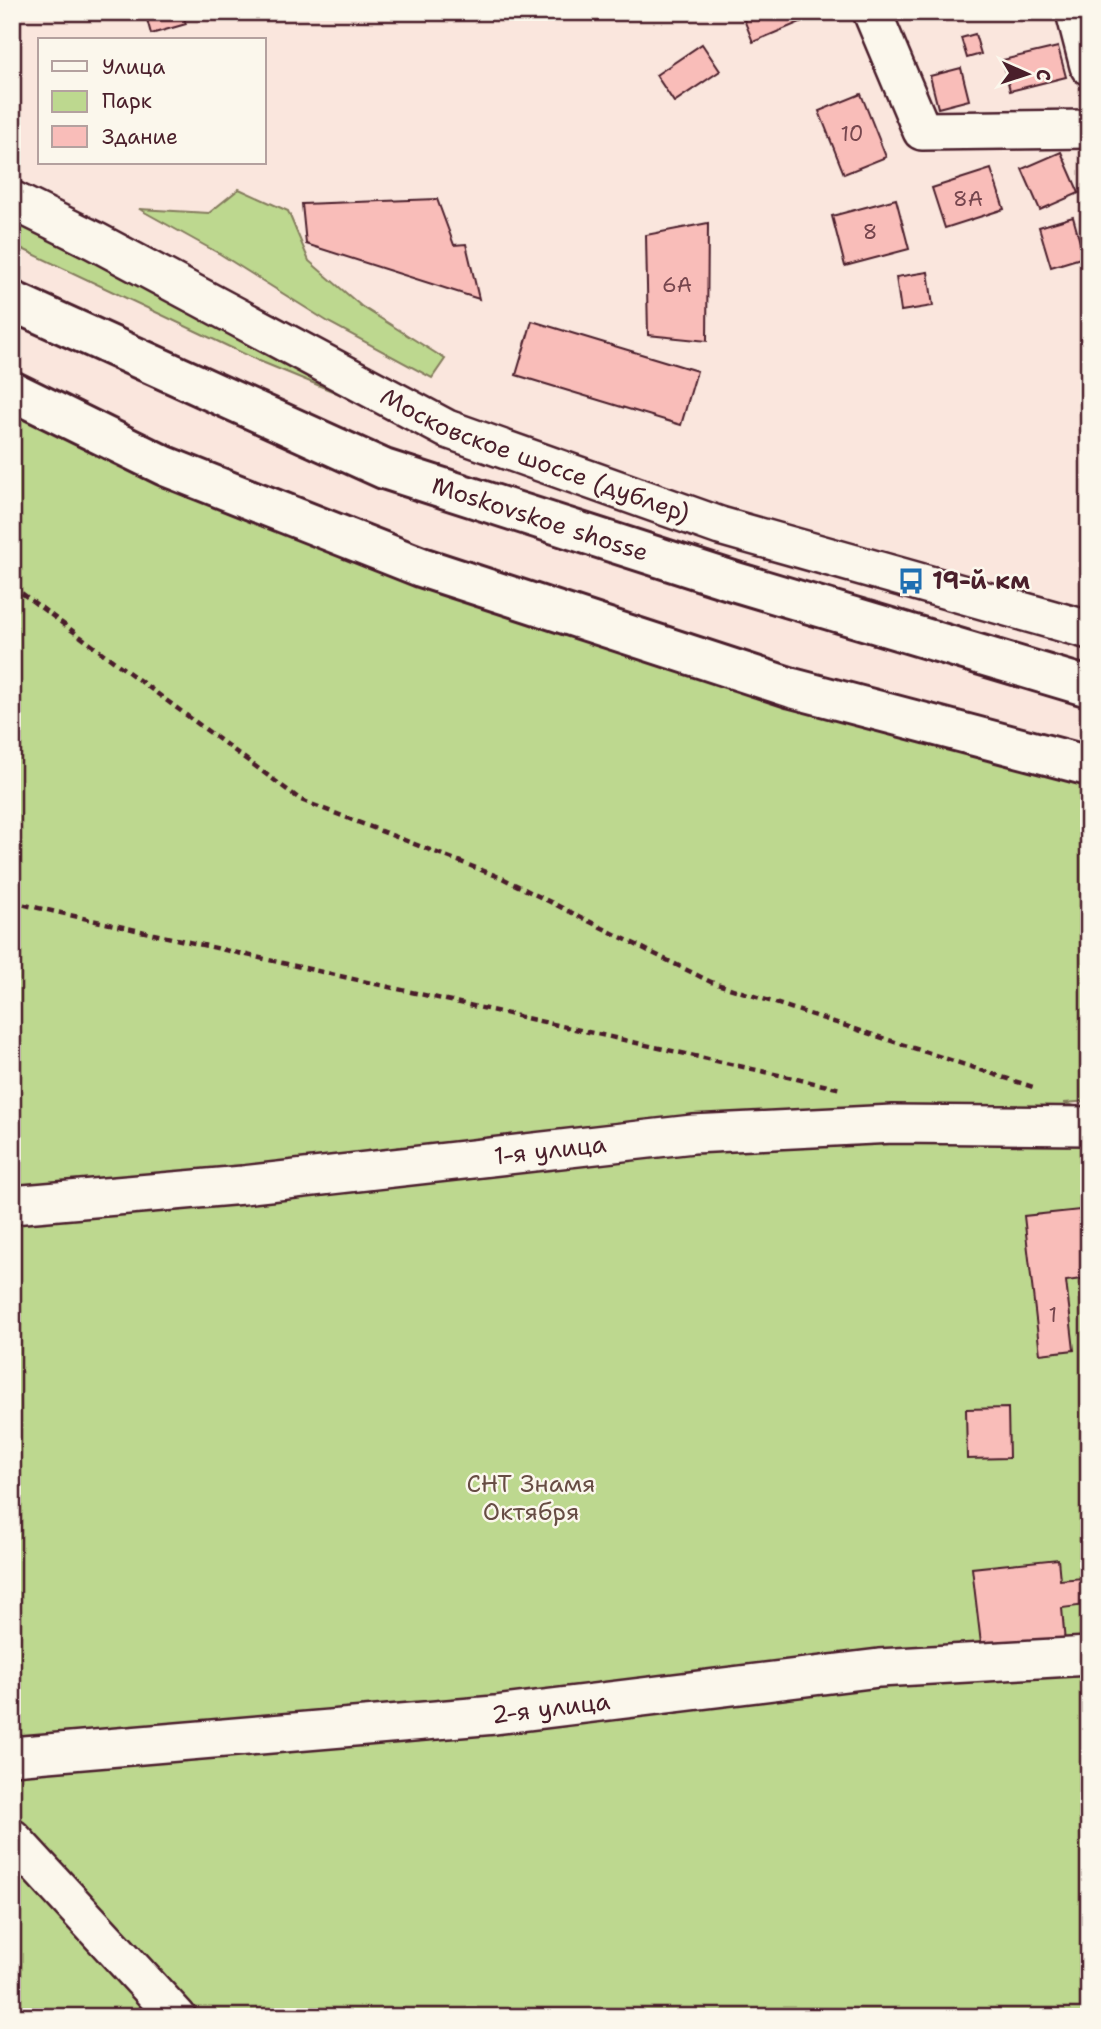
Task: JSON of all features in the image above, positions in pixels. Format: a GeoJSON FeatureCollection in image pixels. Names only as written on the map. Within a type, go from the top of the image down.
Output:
{"type":"FeatureCollection","features":[{"type":"Feature","properties":{"kind":"main road","name":"Moskovskoe shosse"},"geometry":{"type":"LineString","coordinates":[[12,301],[384,469],[736,582],[1089,687]]}},
{"type":"Feature","properties":{"kind":"main road"},"geometry":{"type":"LineString","coordinates":[[12,391],[165,466],[421,567],[792,688],[1089,766]]}},
{"type":"Feature","properties":{"kind":"street"},"geometry":{"type":"LineString","coordinates":[[872,12],[922,131],[1089,129]]}},
{"type":"Feature","properties":{"kind":"street"},"geometry":{"type":"LineString","coordinates":[[1075,12],[1089,66]]}},
{"type":"Feature","properties":{"kind":"street","name":"Московское шоссе (дублер)"},"geometry":{"type":"LineString","coordinates":[[12,200],[95,241],[447,429],[720,526],[1089,630]]}},
{"type":"Feature","properties":{"kind":"street","name":"1-я улица"},"geometry":{"type":"LineString","coordinates":[[12,1205],[243,1185],[693,1134],[893,1124],[1089,1126]]}},
{"type":"Feature","properties":{"kind":"street","name":"2-я улица"},"geometry":{"type":"LineString","coordinates":[[12,1756],[495,1715],[879,1668],[1089,1656]]}},
{"type":"Feature","properties":{"kind":"street"},"geometry":{"type":"LineString","coordinates":[[12,1838],[177,2017]]}},
{"type":"Feature","properties":{"kind":"path"},"geometry":{"type":"LineString","coordinates":[[12,586],[301,800],[502,878],[711,982],[1037,1088]]}},
{"type":"Feature","properties":{"kind":"path"},"geometry":{"type":"LineString","coordinates":[[12,902],[844,1090]]}},
{"type":"Feature","properties":{"kind":"green space"},"geometry":{"type":"Polygon","coordinates":[[[239,189],[288,211],[309,261],[361,306],[445,359],[432,378],[330,323],[220,254],[139,209],[209,213],[239,189]]]}},
{"type":"Feature","properties":{"kind":"green space"},"geometry":{"type":"Polygon","coordinates":[[[12,205],[444,437],[257,360],[12,244],[12,205]]]}},
{"type":"Feature","properties":{"kind":"green space","name":"СНТ Знамя Октября"},"geometry":{"type":"Polygon","coordinates":[[[12,382],[188,475],[1089,767],[1089,1101],[1064,1103],[1089,1110],[1089,2017],[12,2017],[12,382]]]}},
{"type":"Feature","properties":{"kind":"building"},"geometry":{"type":"Polygon","coordinates":[[[145,12],[182,12],[186,24],[151,34],[145,12]]]}},
{"type":"Feature","properties":{"kind":"building"},"geometry":{"type":"Polygon","coordinates":[[[741,12],[808,12],[810,18],[753,42],[741,12]]]}},
{"type":"Feature","properties":{"kind":"building"},"geometry":{"type":"Polygon","coordinates":[[[975,34],[981,54],[967,58],[961,38],[975,34]]]}},
{"type":"Feature","properties":{"kind":"building"},"geometry":{"type":"Polygon","coordinates":[[[702,44],[720,71],[674,102],[656,75],[702,44]]]}},
{"type":"Feature","properties":{"kind":"building"},"geometry":{"type":"Polygon","coordinates":[[[1058,47],[1066,77],[1010,91],[1003,60],[1058,47]]]}},
{"type":"Feature","properties":{"kind":"building"},"geometry":{"type":"Polygon","coordinates":[[[961,68],[969,100],[938,108],[930,76],[961,68]]]}},
{"type":"Feature","properties":{"kind":"building"},"geometry":{"type":"Polygon","coordinates":[[[861,94],[886,157],[844,174],[819,111],[861,94]]]}},
{"type":"Feature","properties":{"kind":"building"},"geometry":{"type":"Polygon","coordinates":[[[1061,152],[1079,193],[1040,210],[1022,169],[1061,152]]]}},
{"type":"Feature","properties":{"kind":"building"},"geometry":{"type":"Polygon","coordinates":[[[991,169],[1004,209],[945,228],[932,188],[991,169]]]}},
{"type":"Feature","properties":{"kind":"building"},"geometry":{"type":"Polygon","coordinates":[[[437,199],[454,245],[466,244],[479,299],[306,244],[302,204],[437,199]]]}},
{"type":"Feature","properties":{"kind":"building"},"geometry":{"type":"Polygon","coordinates":[[[896,199],[909,249],[845,266],[832,216],[896,199]]]}},
{"type":"Feature","properties":{"kind":"building"},"geometry":{"type":"Polygon","coordinates":[[[1073,217],[1084,257],[1051,267],[1039,227],[1073,217]]]}},
{"type":"Feature","properties":{"kind":"building"},"geometry":{"type":"Polygon","coordinates":[[[708,223],[707,341],[648,335],[646,235],[708,223]]]}},
{"type":"Feature","properties":{"kind":"building"},"geometry":{"type":"Polygon","coordinates":[[[928,272],[933,306],[901,311],[896,277],[928,272]]]}},
{"type":"Feature","properties":{"kind":"building"},"geometry":{"type":"Polygon","coordinates":[[[532,321],[697,371],[681,425],[516,375],[532,321]]]}},
{"type":"Feature","properties":{"kind":"building"},"geometry":{"type":"Polygon","coordinates":[[[1089,1209],[1089,1278],[1066,1281],[1074,1350],[1040,1354],[1024,1216],[1089,1209]]]}},
{"type":"Feature","properties":{"kind":"building"},"geometry":{"type":"Polygon","coordinates":[[[1008,1408],[1009,1458],[967,1459],[966,1409],[1008,1408]]]}},
{"type":"Feature","properties":{"kind":"building"},"geometry":{"type":"Polygon","coordinates":[[[1058,1559],[1060,1580],[1083,1578],[1086,1605],[1062,1608],[1065,1643],[982,1652],[972,1568],[1058,1559]]]}},
{"type":"Feature","properties":{"kind":"place","name":"19-й км"},"geometry":{"type":"Point","coordinates":[911,581]}}]}
